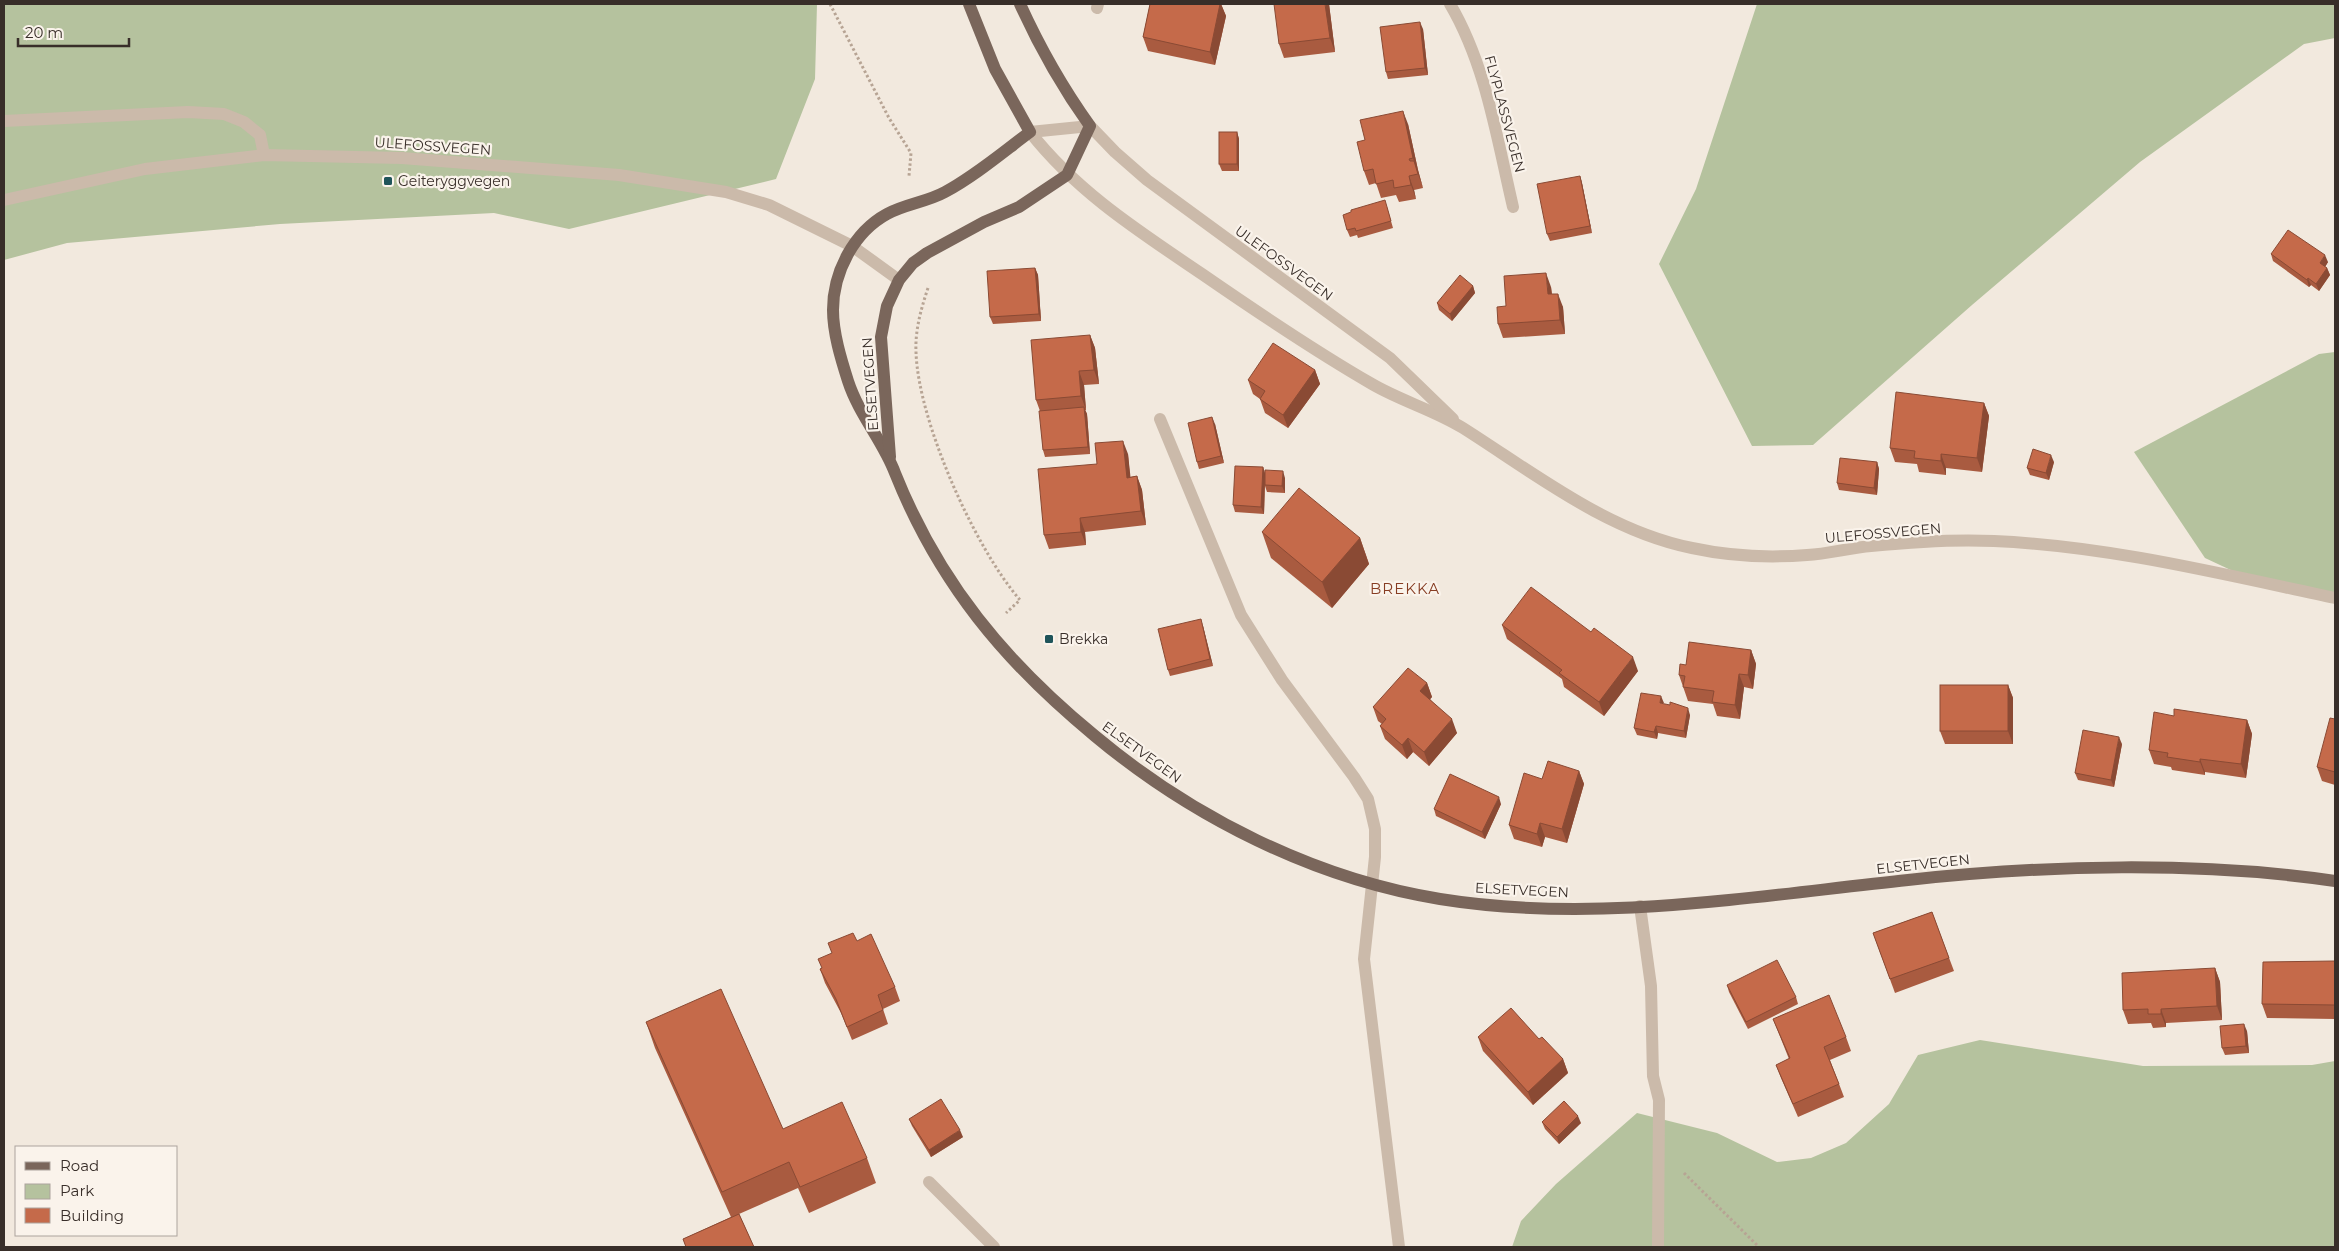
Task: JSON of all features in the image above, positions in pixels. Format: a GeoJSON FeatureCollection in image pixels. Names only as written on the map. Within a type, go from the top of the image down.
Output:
{"type":"FeatureCollection","features":[{"type":"Feature","properties":{"kind":"main road"},"geometry":{"type":"LineString","coordinates":[[852,246],[870,225],[889,212],[943,194],[1030,132],[995,69],[969,4]]}},
{"type":"Feature","properties":{"kind":"main road"},"geometry":{"type":"LineString","coordinates":[[899,280],[913,263],[927,253],[984,222],[1019,207],[1067,175],[1090,126],[1063,89],[1040,47],[1020,4]]}},
{"type":"Feature","properties":{"kind":"main road","name":"ELSETVEGEN"},"geometry":{"type":"LineString","coordinates":[[852,246],[843,262],[833,308],[836,336],[858,408],[890,460],[908,505],[929,548],[953,586],[1022,671],[1066,712],[1116,754],[1165,788],[1215,818],[1274,847],[1319,866],[1370,883],[1438,899],[1538,908],[1640,906],[1713,901],[1977,873],[2060,868],[2233,871],[2335,881]]}},
{"type":"Feature","properties":{"kind":"main road","name":"ELSETVEGEN"},"geometry":{"type":"LineString","coordinates":[[890,460],[880,337],[887,306],[899,280]]}},
{"type":"Feature","properties":{"kind":"street","name":"FLYPLASSVEGEN"},"geometry":{"type":"LineString","coordinates":[[1450,4],[1458,17],[1482,75],[1513,207]]}},
{"type":"Feature","properties":{"kind":"street"},"geometry":{"type":"LineString","coordinates":[[4,121],[178,112],[224,114],[244,122],[260,135],[264,155]]}},
{"type":"Feature","properties":{"kind":"street"},"geometry":{"type":"LineString","coordinates":[[1030,132],[1090,126]]}},
{"type":"Feature","properties":{"kind":"street","name":"ULEFOSSVEGEN"},"geometry":{"type":"LineString","coordinates":[[1090,126],[1115,152],[1147,180],[1390,358],[1460,426]]}},
{"type":"Feature","properties":{"kind":"street","name":"ULEFOSSVEGEN"},"geometry":{"type":"LineString","coordinates":[[1030,132],[1067,175],[1119,218],[1257,312],[1374,385],[1460,426],[1533,476],[1590,508],[1653,537],[1690,548],[1740,556],[1807,555],[1868,546],[1992,541],[2127,554],[2335,598]]}},
{"type":"Feature","properties":{"kind":"street","name":"ULEFOSSVEGEN"},"geometry":{"type":"LineString","coordinates":[[4,200],[145,169],[264,155],[402,158],[619,176],[726,192],[769,205],[852,246],[899,280]]}},
{"type":"Feature","properties":{"kind":"street"},"geometry":{"type":"LineString","coordinates":[[1160,419],[1241,615],[1282,680],[1354,777],[1368,799],[1375,829],[1375,856],[1370,883],[1364,959],[1399,1247]]}},
{"type":"Feature","properties":{"kind":"street"},"geometry":{"type":"LineString","coordinates":[[1640,906],[1651,986],[1654,1076],[1659,1100],[1658,1247]]}},
{"type":"Feature","properties":{"kind":"street"},"geometry":{"type":"LineString","coordinates":[[929,1182],[994,1247]]}},
{"type":"Feature","properties":{"kind":"path"},"geometry":{"type":"LineString","coordinates":[[830,4],[889,118],[911,154],[909,176]]}},
{"type":"Feature","properties":{"kind":"path"},"geometry":{"type":"LineString","coordinates":[[928,280],[918,320],[916,352],[922,398],[950,477],[983,546],[1020,600],[988,630]]}},
{"type":"Feature","properties":{"kind":"path"},"geometry":{"type":"LineString","coordinates":[[1659,1148],[1759,1247]]}},
{"type":"Feature","properties":{"kind":"green space"},"geometry":{"type":"Polygon","coordinates":[[[4,4],[817,4],[815,79],[776,179],[569,229],[494,213],[280,224],[67,243],[4,260],[4,4]]]}},
{"type":"Feature","properties":{"kind":"green space"},"geometry":{"type":"Polygon","coordinates":[[[1757,4],[2335,4],[2335,38],[2304,44],[2140,162],[1972,305],[1813,445],[1752,446],[1659,264],[1696,189],[1757,4]]]}},
{"type":"Feature","properties":{"kind":"green space"},"geometry":{"type":"Polygon","coordinates":[[[2335,352],[2335,598],[2235,572],[2205,558],[2134,452],[2319,354],[2335,352]]]}},
{"type":"Feature","properties":{"kind":"green space"},"geometry":{"type":"Polygon","coordinates":[[[1980,1040],[2143,1066],[2312,1065],[2335,1061],[2335,1247],[1512,1247],[1521,1221],[1556,1184],[1637,1113],[1717,1133],[1777,1162],[1811,1158],[1846,1143],[1889,1104],[1918,1055],[1980,1040]]]}},
{"type":"Feature","properties":{"kind":"building"},"geometry":{"type":"Polygon","coordinates":[[[1150,4],[1220,4],[1210,52],[1143,37],[1150,4]]]}},
{"type":"Feature","properties":{"kind":"building"},"geometry":{"type":"Polygon","coordinates":[[[1274,4],[1325,4],[1330,38],[1279,44],[1274,4]]]}},
{"type":"Feature","properties":{"kind":"building"},"geometry":{"type":"Polygon","coordinates":[[[1420,22],[1425,68],[1386,72],[1380,27],[1420,22]]]}},
{"type":"Feature","properties":{"kind":"building"},"geometry":{"type":"Polygon","coordinates":[[[1403,111],[1413,158],[1409,159],[1414,161],[1418,174],[1409,176],[1411,185],[1394,188],[1393,180],[1376,184],[1373,169],[1364,171],[1357,142],[1365,140],[1360,120],[1403,111]]]}},
{"type":"Feature","properties":{"kind":"building"},"geometry":{"type":"Polygon","coordinates":[[[1219,132],[1237,132],[1237,164],[1219,164],[1219,132]]]}},
{"type":"Feature","properties":{"kind":"building"},"geometry":{"type":"Polygon","coordinates":[[[1580,176],[1590,226],[1547,234],[1537,184],[1580,176]]]}},
{"type":"Feature","properties":{"kind":"building"},"geometry":{"type":"Polygon","coordinates":[[[1385,200],[1391,221],[1356,231],[1355,228],[1347,230],[1343,215],[1351,212],[1351,210],[1385,200]]]}},
{"type":"Feature","properties":{"kind":"building"},"geometry":{"type":"Polygon","coordinates":[[[2288,230],[2325,255],[2320,263],[2327,268],[2316,284],[2308,278],[2307,280],[2271,254],[2288,230]]]}},
{"type":"Feature","properties":{"kind":"building"},"geometry":{"type":"Polygon","coordinates":[[[1035,268],[1039,314],[990,317],[987,271],[1035,268]]]}},
{"type":"Feature","properties":{"kind":"building"},"geometry":{"type":"Polygon","coordinates":[[[1546,273],[1548,294],[1558,294],[1560,320],[1498,324],[1497,307],[1506,306],[1504,276],[1546,273]]]}},
{"type":"Feature","properties":{"kind":"building"},"geometry":{"type":"Polygon","coordinates":[[[1460,275],[1473,286],[1450,314],[1437,303],[1460,275]]]}},
{"type":"Feature","properties":{"kind":"building"},"geometry":{"type":"Polygon","coordinates":[[[1090,335],[1094,370],[1079,371],[1081,396],[1036,400],[1031,340],[1090,335]]]}},
{"type":"Feature","properties":{"kind":"building"},"geometry":{"type":"Polygon","coordinates":[[[1273,343],[1315,370],[1283,415],[1260,399],[1265,391],[1248,380],[1273,343]]]}},
{"type":"Feature","properties":{"kind":"building"},"geometry":{"type":"Polygon","coordinates":[[[1896,392],[1984,403],[1977,458],[1941,454],[1941,461],[1914,458],[1915,451],[1890,448],[1896,392]]]}},
{"type":"Feature","properties":{"kind":"building"},"geometry":{"type":"Polygon","coordinates":[[[1084,407],[1088,447],[1043,450],[1039,411],[1084,407]]]}},
{"type":"Feature","properties":{"kind":"building"},"geometry":{"type":"Polygon","coordinates":[[[1212,417],[1221,456],[1197,462],[1188,423],[1212,417]]]}},
{"type":"Feature","properties":{"kind":"building"},"geometry":{"type":"Polygon","coordinates":[[[1123,441],[1127,478],[1137,476],[1141,511],[1080,518],[1081,532],[1044,535],[1038,469],[1097,464],[1095,443],[1123,441]]]}},
{"type":"Feature","properties":{"kind":"building"},"geometry":{"type":"Polygon","coordinates":[[[2033,449],[2051,455],[2046,473],[2027,468],[2033,449]]]}},
{"type":"Feature","properties":{"kind":"building"},"geometry":{"type":"Polygon","coordinates":[[[1840,458],[1877,462],[1874,488],[1837,483],[1840,458]]]}},
{"type":"Feature","properties":{"kind":"building"},"geometry":{"type":"Polygon","coordinates":[[[1235,466],[1263,467],[1261,507],[1233,505],[1235,466]]]}},
{"type":"Feature","properties":{"kind":"building"},"geometry":{"type":"Polygon","coordinates":[[[1265,470],[1283,471],[1282,486],[1265,485],[1265,470]]]}},
{"type":"Feature","properties":{"kind":"building"},"geometry":{"type":"Polygon","coordinates":[[[1299,488],[1360,538],[1322,582],[1262,532],[1299,488]]]}},
{"type":"Feature","properties":{"kind":"building"},"geometry":{"type":"Polygon","coordinates":[[[1531,587],[1591,632],[1594,628],[1633,657],[1599,702],[1559,673],[1562,670],[1502,625],[1531,587]]]}},
{"type":"Feature","properties":{"kind":"building"},"geometry":{"type":"Polygon","coordinates":[[[1201,619],[1210,659],[1168,670],[1158,629],[1201,619]]]}},
{"type":"Feature","properties":{"kind":"building"},"geometry":{"type":"Polygon","coordinates":[[[1689,642],[1751,650],[1748,675],[1739,674],[1735,705],[1712,702],[1714,691],[1683,687],[1685,676],[1679,675],[1680,664],[1686,665],[1689,642]]]}},
{"type":"Feature","properties":{"kind":"building"},"geometry":{"type":"Polygon","coordinates":[[[1408,668],[1427,683],[1420,691],[1452,719],[1424,752],[1408,738],[1402,745],[1380,726],[1386,719],[1373,707],[1408,668]]]}},
{"type":"Feature","properties":{"kind":"building"},"geometry":{"type":"Polygon","coordinates":[[[1940,685],[2008,685],[2008,731],[1940,731],[1940,685]]]}},
{"type":"Feature","properties":{"kind":"building"},"geometry":{"type":"Polygon","coordinates":[[[1641,693],[1661,696],[1660,703],[1670,705],[1670,702],[1688,708],[1684,731],[1656,726],[1654,732],[1634,728],[1641,693]]]}},
{"type":"Feature","properties":{"kind":"building"},"geometry":{"type":"Polygon","coordinates":[[[2174,709],[2247,720],[2241,764],[2200,759],[2200,762],[2167,757],[2168,753],[2149,750],[2154,712],[2174,716],[2174,709]]]}},
{"type":"Feature","properties":{"kind":"building"},"geometry":{"type":"Polygon","coordinates":[[[2330,718],[2335,719],[2335,772],[2317,767],[2330,718]]]}},
{"type":"Feature","properties":{"kind":"building"},"geometry":{"type":"Polygon","coordinates":[[[2083,730],[2119,737],[2111,780],[2075,773],[2083,730]]]}},
{"type":"Feature","properties":{"kind":"building"},"geometry":{"type":"Polygon","coordinates":[[[1548,761],[1579,771],[1562,829],[1540,823],[1537,834],[1509,825],[1524,773],[1542,779],[1548,761]]]}},
{"type":"Feature","properties":{"kind":"building"},"geometry":{"type":"Polygon","coordinates":[[[1450,774],[1499,797],[1482,832],[1434,809],[1450,774]]]}},
{"type":"Feature","properties":{"kind":"building"},"geometry":{"type":"Polygon","coordinates":[[[1932,912],[1949,958],[1890,979],[1873,933],[1932,912]]]}},
{"type":"Feature","properties":{"kind":"building"},"geometry":{"type":"Polygon","coordinates":[[[853,933],[857,941],[871,934],[895,987],[878,995],[883,1010],[847,1027],[836,999],[820,969],[822,968],[818,959],[832,953],[828,943],[853,933]]]}},
{"type":"Feature","properties":{"kind":"building"},"geometry":{"type":"Polygon","coordinates":[[[1777,960],[1796,997],[1746,1022],[1727,985],[1777,960]]]}},
{"type":"Feature","properties":{"kind":"building"},"geometry":{"type":"Polygon","coordinates":[[[2335,961],[2335,1005],[2262,1004],[2263,962],[2335,961]]]}},
{"type":"Feature","properties":{"kind":"building"},"geometry":{"type":"Polygon","coordinates":[[[2215,968],[2217,1006],[2161,1009],[2161,1014],[2148,1014],[2148,1009],[2123,1010],[2122,973],[2215,968]]]}},
{"type":"Feature","properties":{"kind":"building"},"geometry":{"type":"Polygon","coordinates":[[[721,989],[783,1129],[842,1102],[867,1158],[800,1187],[789,1162],[722,1192],[646,1022],[721,989]]]}},
{"type":"Feature","properties":{"kind":"building"},"geometry":{"type":"Polygon","coordinates":[[[1829,995],[1846,1037],[1824,1047],[1839,1084],[1793,1104],[1776,1065],[1790,1058],[1773,1019],[1829,995]]]}},
{"type":"Feature","properties":{"kind":"building"},"geometry":{"type":"Polygon","coordinates":[[[1511,1008],[1539,1039],[1542,1037],[1563,1059],[1528,1092],[1478,1037],[1511,1008]]]}},
{"type":"Feature","properties":{"kind":"building"},"geometry":{"type":"Polygon","coordinates":[[[2244,1024],[2246,1046],[2222,1048],[2220,1026],[2244,1024]]]}},
{"type":"Feature","properties":{"kind":"building"},"geometry":{"type":"Polygon","coordinates":[[[941,1099],[960,1130],[929,1150],[909,1119],[941,1099]]]}},
{"type":"Feature","properties":{"kind":"building"},"geometry":{"type":"Polygon","coordinates":[[[1564,1101],[1578,1116],[1557,1137],[1542,1122],[1564,1101]]]}},
{"type":"Feature","properties":{"kind":"building"},"geometry":{"type":"Polygon","coordinates":[[[739,1214],[754,1247],[686,1247],[683,1239],[739,1214]]]}},
{"type":"Feature","properties":{"kind":"place","name":"Geiteryggvegen"},"geometry":{"type":"Point","coordinates":[388,181]}},
{"type":"Feature","properties":{"kind":"place","name":"Brekka"},"geometry":{"type":"Point","coordinates":[1049,639]}},
{"type":"Feature","properties":{"kind":"district","name":"BREKKA"},"geometry":{"type":"Point","coordinates":[1405,589]}}]}
